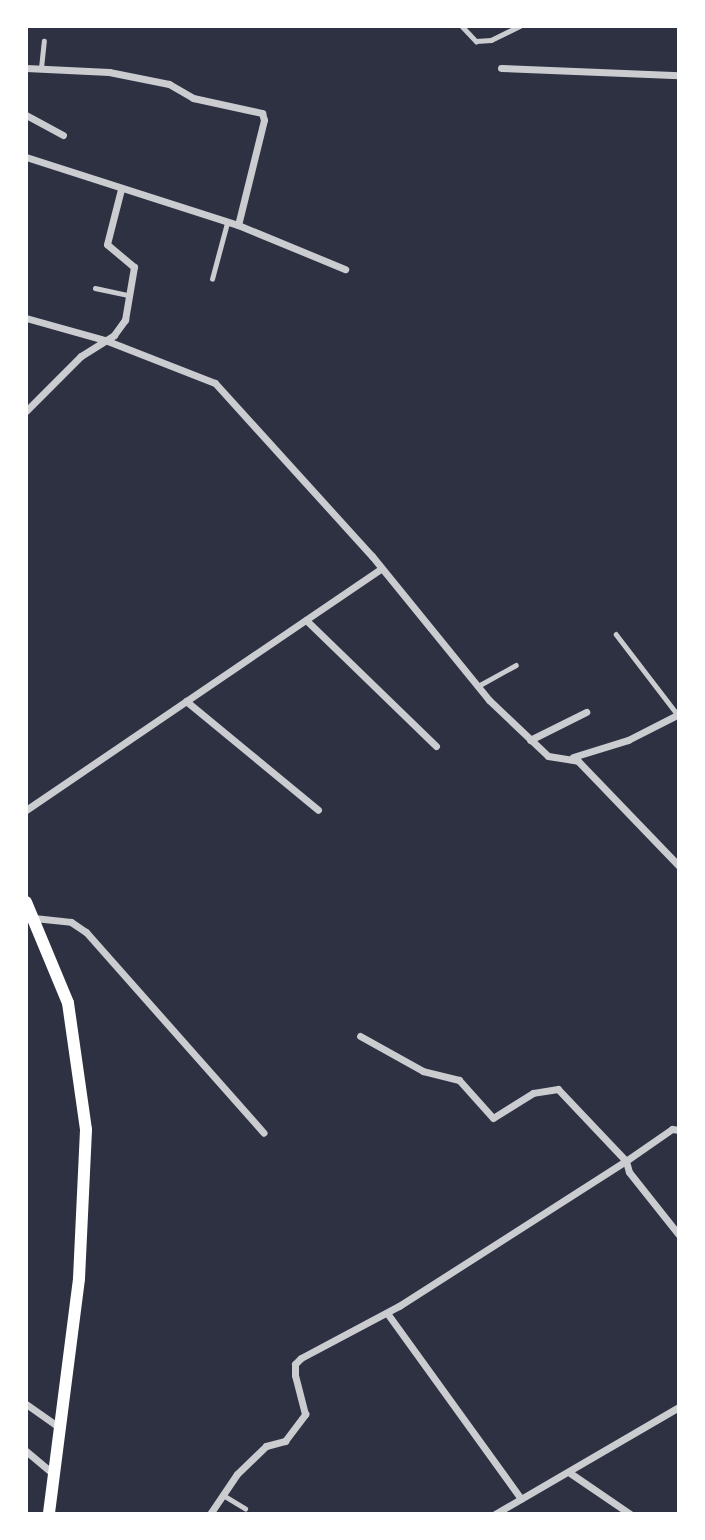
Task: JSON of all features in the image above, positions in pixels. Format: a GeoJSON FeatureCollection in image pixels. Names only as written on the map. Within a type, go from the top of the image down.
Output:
{"type":"FeatureCollection","features":[{"type":"Feature","properties":{"kind":"main road"},"geometry":{"type":"LineString","coordinates":[[26,902],[68,1003],[86,1130],[85,1216],[49,1514]]}},
{"type":"Feature","properties":{"kind":"street"},"geometry":{"type":"LineString","coordinates":[[26,68],[109,72],[169,84],[193,98],[262,113],[264,120],[238,225]]}},
{"type":"Feature","properties":{"kind":"street"},"geometry":{"type":"LineString","coordinates":[[502,68],[679,75]]}},
{"type":"Feature","properties":{"kind":"street"},"geometry":{"type":"LineString","coordinates":[[26,115],[63,135]]}},
{"type":"Feature","properties":{"kind":"street"},"geometry":{"type":"LineString","coordinates":[[26,157],[238,225],[345,269]]}},
{"type":"Feature","properties":{"kind":"street"},"geometry":{"type":"LineString","coordinates":[[26,411],[81,356],[120,328],[130,296],[134,267],[107,244],[121,188]]}},
{"type":"Feature","properties":{"kind":"street"},"geometry":{"type":"LineString","coordinates":[[26,318],[105,340],[215,383],[381,569],[478,686],[548,756],[576,759],[628,740],[678,714]]}},
{"type":"Feature","properties":{"kind":"street"},"geometry":{"type":"LineString","coordinates":[[26,810],[381,569]]}},
{"type":"Feature","properties":{"kind":"street"},"geometry":{"type":"LineString","coordinates":[[306,620],[436,746]]}},
{"type":"Feature","properties":{"kind":"street"},"geometry":{"type":"LineString","coordinates":[[186,701],[318,810]]}},
{"type":"Feature","properties":{"kind":"street"},"geometry":{"type":"LineString","coordinates":[[530,740],[586,712]]}},
{"type":"Feature","properties":{"kind":"street"},"geometry":{"type":"LineString","coordinates":[[576,759],[679,866]]}},
{"type":"Feature","properties":{"kind":"street"},"geometry":{"type":"LineString","coordinates":[[34,918],[71,922],[86,932],[264,1133]]}},
{"type":"Feature","properties":{"kind":"street"},"geometry":{"type":"LineString","coordinates":[[360,1037],[423,1071],[459,1080],[493,1118],[533,1093],[558,1089],[626,1161],[629,1172],[679,1235]]}},
{"type":"Feature","properties":{"kind":"street"},"geometry":{"type":"LineString","coordinates":[[210,1514],[266,1446],[285,1441],[305,1414],[295,1364],[387,1313],[672,1129],[679,1130]]}},
{"type":"Feature","properties":{"kind":"street"},"geometry":{"type":"LineString","coordinates":[[387,1313],[521,1499]]}},
{"type":"Feature","properties":{"kind":"street"},"geometry":{"type":"LineString","coordinates":[[26,1404],[60,1428]]}},
{"type":"Feature","properties":{"kind":"street"},"geometry":{"type":"LineString","coordinates":[[495,1514],[570,1473],[679,1407]]}},
{"type":"Feature","properties":{"kind":"street"},"geometry":{"type":"LineString","coordinates":[[26,1451],[54,1474]]}},
{"type":"Feature","properties":{"kind":"street"},"geometry":{"type":"LineString","coordinates":[[570,1473],[630,1514]]}},
{"type":"Feature","properties":{"kind":"lane"},"geometry":{"type":"LineString","coordinates":[[461,26],[476,41],[491,40],[520,26]]}},
{"type":"Feature","properties":{"kind":"lane"},"geometry":{"type":"LineString","coordinates":[[41,68],[44,41]]}},
{"type":"Feature","properties":{"kind":"lane"},"geometry":{"type":"LineString","coordinates":[[212,279],[228,223]]}},
{"type":"Feature","properties":{"kind":"lane"},"geometry":{"type":"LineString","coordinates":[[95,288],[130,296]]}},
{"type":"Feature","properties":{"kind":"lane"},"geometry":{"type":"LineString","coordinates":[[616,634],[678,714]]}},
{"type":"Feature","properties":{"kind":"lane"},"geometry":{"type":"LineString","coordinates":[[478,686],[516,666]]}},
{"type":"Feature","properties":{"kind":"lane"},"geometry":{"type":"LineString","coordinates":[[223,1495],[245,1508]]}}]}
